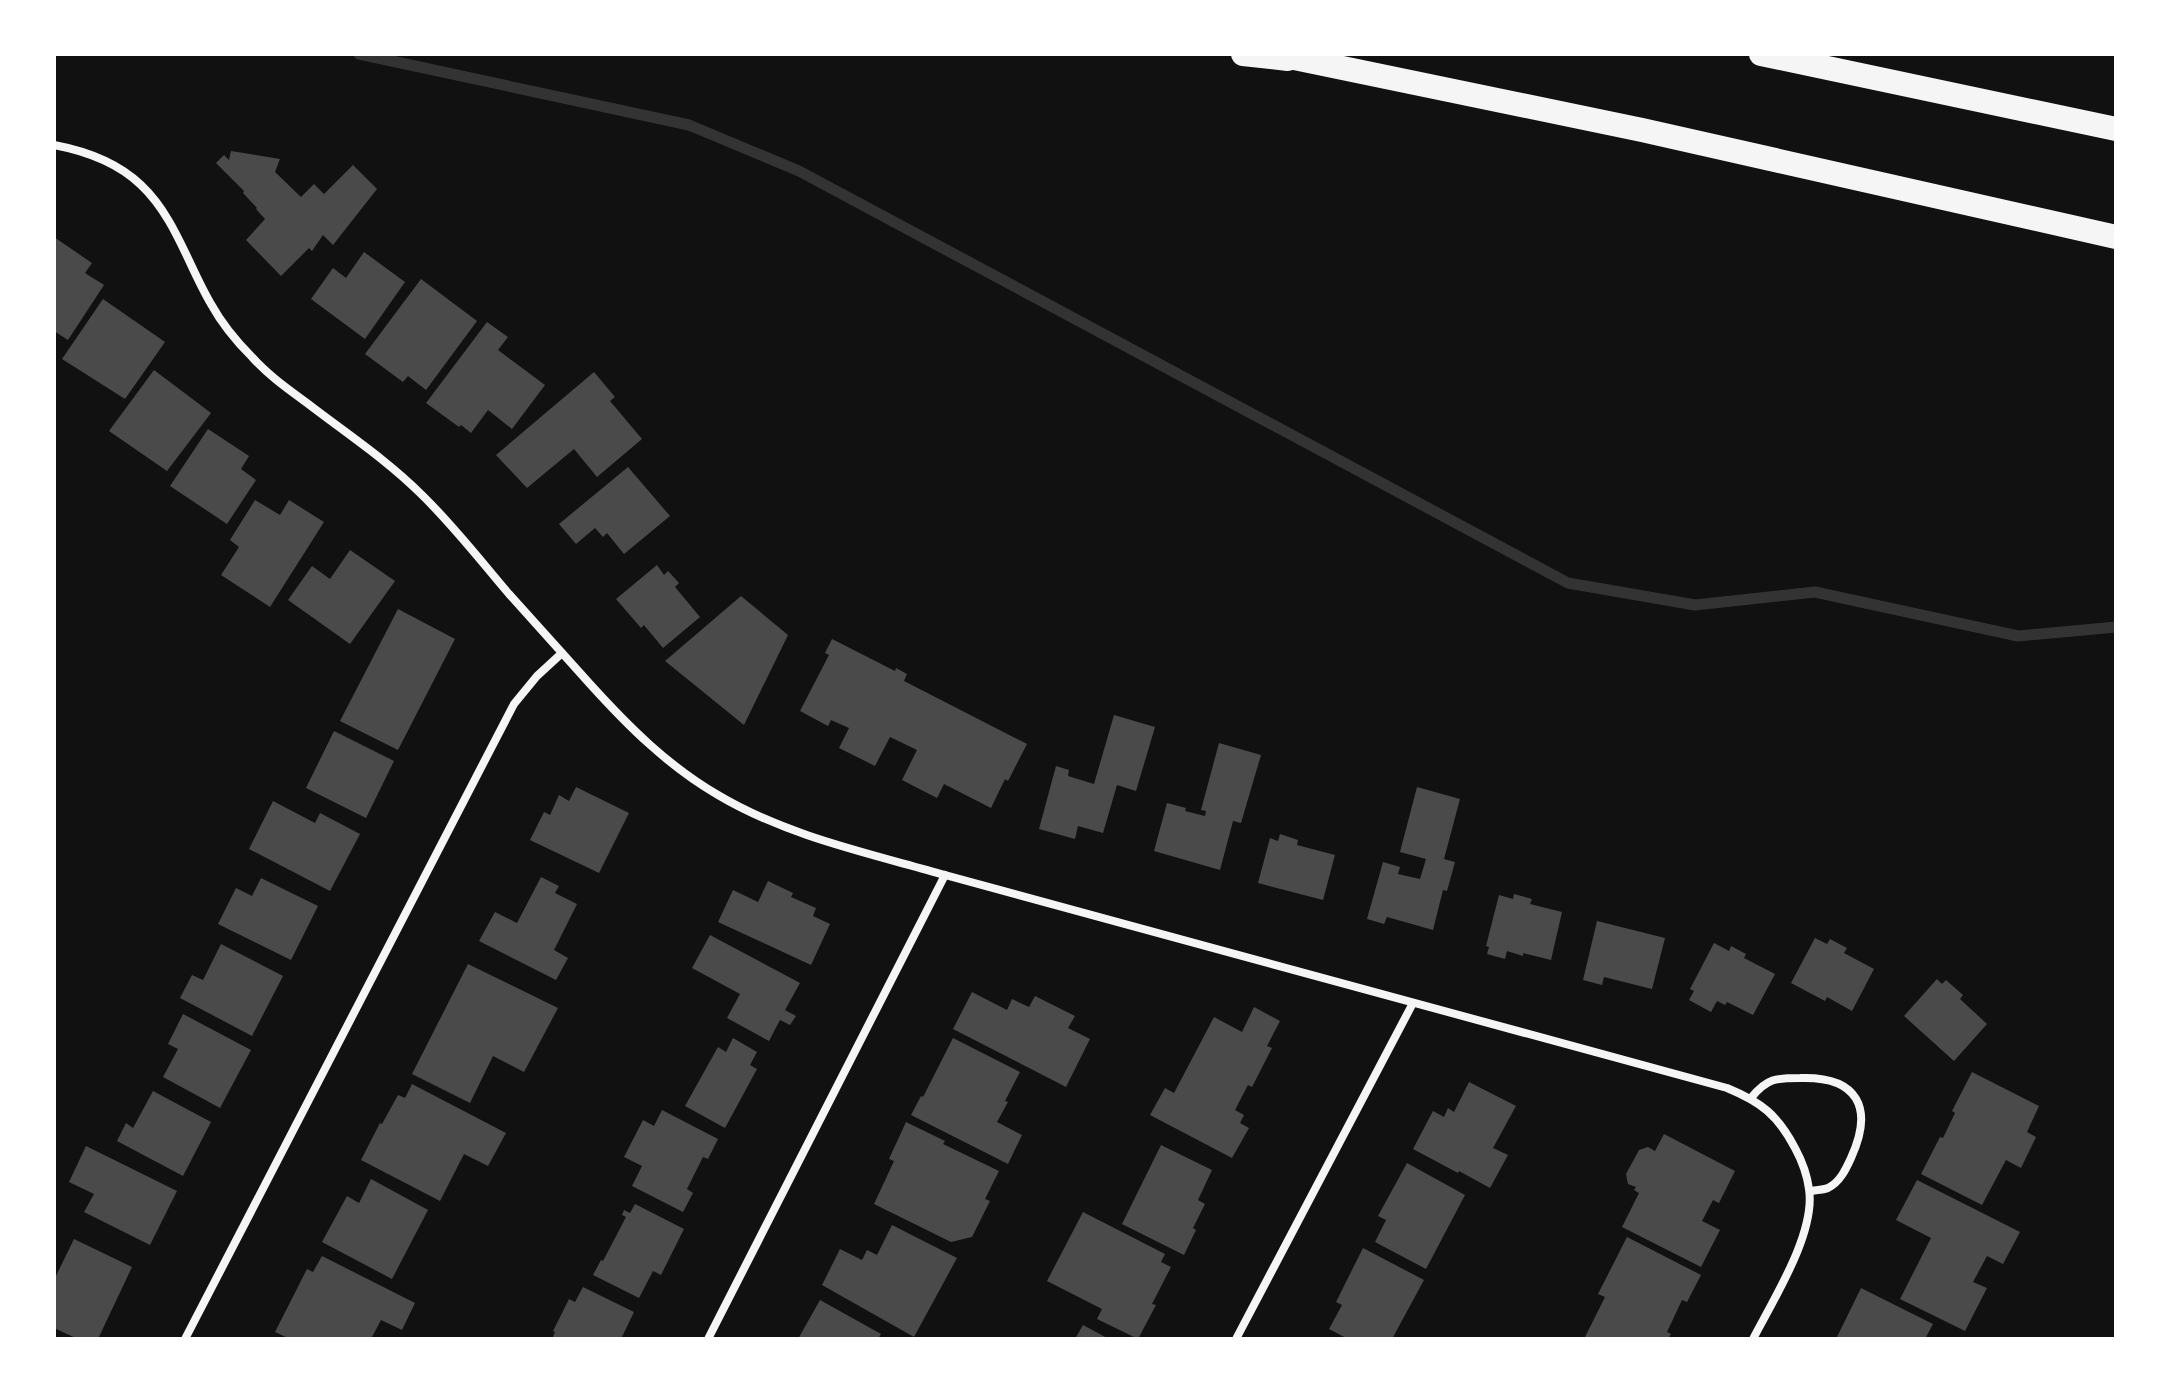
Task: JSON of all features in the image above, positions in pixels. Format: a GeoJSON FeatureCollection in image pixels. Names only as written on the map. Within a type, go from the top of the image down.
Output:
{"type":"FeatureCollection","features":[{"type":"Feature","properties":{"kind":"highway"},"geometry":{"type":"LineString","coordinates":[[1243,54],[1315,62]]}},
{"type":"Feature","properties":{"kind":"highway"},"geometry":{"type":"LineString","coordinates":[[1275,54],[1642,130],[2116,237]]}},
{"type":"Feature","properties":{"kind":"highway"},"geometry":{"type":"LineString","coordinates":[[1761,54],[2116,129]]}},
{"type":"Feature","properties":{"kind":"street"},"geometry":{"type":"LineString","coordinates":[[54,145],[90,154],[119,168],[141,185],[175,232],[211,304],[239,343],[279,382],[393,468],[419,492],[618,714],[685,774],[716,794],[785,827],[945,875],[1727,1088],[1751,1098],[1771,1113],[1785,1130],[1802,1162],[1810,1191],[1799,1249],[1753,1339]]}},
{"type":"Feature","properties":{"kind":"street"},"geometry":{"type":"LineString","coordinates":[[185,1339],[514,704],[537,676],[562,653]]}},
{"type":"Feature","properties":{"kind":"street"},"geometry":{"type":"LineString","coordinates":[[708,1339],[945,875]]}},
{"type":"Feature","properties":{"kind":"street"},"geometry":{"type":"LineString","coordinates":[[1236,1339],[1413,1003]]}},
{"type":"Feature","properties":{"kind":"street"},"geometry":{"type":"LineString","coordinates":[[1751,1098],[1766,1082],[1775,1079],[1828,1079],[1847,1087],[1860,1105],[1862,1124],[1857,1146],[1845,1172],[1827,1188],[1810,1191]]}},
{"type":"Feature","properties":{"kind":"building"},"geometry":{"type":"Polygon","coordinates":[[[231,151],[280,159],[275,172],[301,197],[314,184],[324,194],[353,165],[377,189],[333,245],[323,235],[312,251],[309,248],[281,276],[246,240],[265,219],[244,191],[216,163],[224,155],[229,160],[231,151]]]}},
{"type":"Feature","properties":{"kind":"building"},"geometry":{"type":"Polygon","coordinates":[[[54,237],[92,263],[85,273],[104,285],[68,340],[54,331],[54,237]]]}},
{"type":"Feature","properties":{"kind":"building"},"geometry":{"type":"Polygon","coordinates":[[[364,252],[405,282],[365,339],[311,299],[333,268],[346,278],[364,252]]]}},
{"type":"Feature","properties":{"kind":"building"},"geometry":{"type":"Polygon","coordinates":[[[421,279],[477,321],[426,390],[408,376],[403,382],[365,354],[421,279]]]}},
{"type":"Feature","properties":{"kind":"building"},"geometry":{"type":"Polygon","coordinates":[[[103,299],[165,342],[125,399],[62,359],[103,299]]]}},
{"type":"Feature","properties":{"kind":"building"},"geometry":{"type":"Polygon","coordinates":[[[487,322],[508,337],[498,350],[545,385],[512,429],[488,410],[471,433],[426,403],[487,322]]]}},
{"type":"Feature","properties":{"kind":"building"},"geometry":{"type":"Polygon","coordinates":[[[154,370],[211,413],[167,471],[109,431],[154,370]]]}},
{"type":"Feature","properties":{"kind":"building"},"geometry":{"type":"Polygon","coordinates":[[[594,372],[615,397],[610,401],[642,439],[597,477],[574,449],[527,488],[496,455],[594,372]]]}},
{"type":"Feature","properties":{"kind":"building"},"geometry":{"type":"Polygon","coordinates":[[[208,429],[249,456],[241,469],[256,480],[227,524],[170,486],[208,429]]]}},
{"type":"Feature","properties":{"kind":"building"},"geometry":{"type":"Polygon","coordinates":[[[628,467],[670,516],[624,554],[607,533],[603,537],[595,528],[576,544],[559,524],[628,467]]]}},
{"type":"Feature","properties":{"kind":"building"},"geometry":{"type":"Polygon","coordinates":[[[255,500],[280,515],[289,500],[324,522],[270,607],[221,575],[239,547],[230,540],[255,500]]]}},
{"type":"Feature","properties":{"kind":"building"},"geometry":{"type":"Polygon","coordinates":[[[350,550],[395,581],[350,644],[288,600],[312,566],[330,579],[350,550]]]}},
{"type":"Feature","properties":{"kind":"building"},"geometry":{"type":"Polygon","coordinates":[[[657,565],[664,575],[668,571],[679,583],[675,587],[700,617],[663,648],[616,599],[657,565]]]}},
{"type":"Feature","properties":{"kind":"building"},"geometry":{"type":"Polygon","coordinates":[[[741,596],[788,635],[744,725],[665,661],[741,596]]]}},
{"type":"Feature","properties":{"kind":"building"},"geometry":{"type":"Polygon","coordinates":[[[398,609],[455,639],[398,750],[340,721],[398,609]]]}},
{"type":"Feature","properties":{"kind":"building"},"geometry":{"type":"Polygon","coordinates":[[[832,639],[895,671],[896,668],[907,674],[904,681],[1027,744],[991,808],[944,784],[937,798],[902,780],[917,750],[890,737],[875,766],[839,748],[849,728],[831,720],[828,726],[800,711],[829,655],[825,653],[832,639]]]}},
{"type":"Feature","properties":{"kind":"building"},"geometry":{"type":"Polygon","coordinates":[[[1114,715],[1155,727],[1136,791],[1117,785],[1103,833],[1078,826],[1075,839],[1039,829],[1056,766],[1069,770],[1068,776],[1094,784],[1114,715]]]}},
{"type":"Feature","properties":{"kind":"building"},"geometry":{"type":"Polygon","coordinates":[[[334,731],[394,761],[366,818],[306,788],[334,731]]]}},
{"type":"Feature","properties":{"kind":"building"},"geometry":{"type":"Polygon","coordinates":[[[1219,743],[1261,755],[1241,823],[1233,821],[1220,870],[1154,851],[1167,803],[1205,816],[1206,811],[1201,810],[1219,743]]]}},
{"type":"Feature","properties":{"kind":"building"},"geometry":{"type":"Polygon","coordinates":[[[576,787],[629,813],[599,873],[530,840],[544,812],[550,815],[559,795],[569,801],[576,787]]]}},
{"type":"Feature","properties":{"kind":"building"},"geometry":{"type":"Polygon","coordinates":[[[1417,787],[1460,799],[1444,859],[1455,862],[1447,891],[1443,890],[1433,930],[1387,917],[1384,924],[1367,919],[1383,862],[1400,867],[1398,874],[1420,879],[1426,859],[1400,852],[1417,787]]]}},
{"type":"Feature","properties":{"kind":"building"},"geometry":{"type":"Polygon","coordinates":[[[273,801],[315,823],[320,813],[360,834],[330,891],[249,849],[273,801]]]}},
{"type":"Feature","properties":{"kind":"building"},"geometry":{"type":"Polygon","coordinates":[[[1280,834],[1298,840],[1297,845],[1335,855],[1323,900],[1258,883],[1270,838],[1278,841],[1280,834]]]}},
{"type":"Feature","properties":{"kind":"building"},"geometry":{"type":"Polygon","coordinates":[[[541,877],[559,886],[555,893],[577,904],[554,950],[568,958],[556,980],[479,941],[495,912],[517,923],[541,877]]]}},
{"type":"Feature","properties":{"kind":"building"},"geometry":{"type":"Polygon","coordinates":[[[261,878],[318,906],[291,960],[218,924],[236,888],[252,896],[261,878]]]}},
{"type":"Feature","properties":{"kind":"building"},"geometry":{"type":"Polygon","coordinates":[[[768,881],[793,893],[791,897],[816,908],[813,916],[830,924],[811,965],[718,922],[733,890],[758,902],[768,881]]]}},
{"type":"Feature","properties":{"kind":"building"},"geometry":{"type":"Polygon","coordinates":[[[1514,894],[1532,899],[1530,904],[1562,912],[1551,960],[1507,951],[1505,959],[1487,954],[1489,947],[1486,946],[1499,895],[1513,899],[1514,894]]]}},
{"type":"Feature","properties":{"kind":"building"},"geometry":{"type":"Polygon","coordinates":[[[1597,921],[1665,938],[1652,989],[1604,977],[1602,985],[1583,980],[1597,921]]]}},
{"type":"Feature","properties":{"kind":"building"},"geometry":{"type":"Polygon","coordinates":[[[710,935],[800,983],[785,1010],[796,1016],[790,1025],[780,1020],[769,1041],[727,1018],[740,994],[692,968],[710,935]]]}},
{"type":"Feature","properties":{"kind":"building"},"geometry":{"type":"Polygon","coordinates":[[[1815,938],[1827,944],[1830,939],[1847,948],[1844,953],[1874,969],[1852,1011],[1791,983],[1815,938]]]}},
{"type":"Feature","properties":{"kind":"building"},"geometry":{"type":"Polygon","coordinates":[[[1714,943],[1729,951],[1731,946],[1746,954],[1744,958],[1775,974],[1753,1015],[1727,1002],[1725,1005],[1717,1001],[1711,1012],[1689,1000],[1694,991],[1690,989],[1714,943]]]}},
{"type":"Feature","properties":{"kind":"building"},"geometry":{"type":"Polygon","coordinates":[[[221,944],[283,976],[252,1036],[180,998],[192,975],[203,980],[221,944]]]}},
{"type":"Feature","properties":{"kind":"building"},"geometry":{"type":"Polygon","coordinates":[[[468,964],[558,1008],[524,1072],[493,1056],[470,1103],[412,1074],[468,964]]]}},
{"type":"Feature","properties":{"kind":"building"},"geometry":{"type":"Polygon","coordinates":[[[1937,979],[1942,984],[1946,980],[1963,995],[1960,999],[1987,1024],[1954,1061],[1904,1016],[1937,979]]]}},
{"type":"Feature","properties":{"kind":"building"},"geometry":{"type":"Polygon","coordinates":[[[972,992],[1007,1010],[1012,999],[1029,1007],[1035,996],[1075,1016],[1068,1028],[1090,1039],[1066,1087],[953,1029],[972,992]]]}},
{"type":"Feature","properties":{"kind":"building"},"geometry":{"type":"Polygon","coordinates":[[[1254,1007],[1280,1021],[1267,1046],[1272,1048],[1252,1087],[1248,1085],[1235,1110],[1244,1115],[1240,1123],[1249,1128],[1232,1158],[1150,1115],[1165,1088],[1174,1093],[1214,1017],[1242,1032],[1254,1007]]]}},
{"type":"Feature","properties":{"kind":"building"},"geometry":{"type":"Polygon","coordinates":[[[183,1014],[251,1050],[220,1108],[163,1077],[178,1049],[168,1044],[183,1014]]]}},
{"type":"Feature","properties":{"kind":"building"},"geometry":{"type":"Polygon","coordinates":[[[733,1038],[757,1052],[750,1065],[757,1069],[725,1128],[685,1106],[718,1047],[726,1052],[733,1038]]]}},
{"type":"Feature","properties":{"kind":"building"},"geometry":{"type":"Polygon","coordinates":[[[953,1038],[1020,1072],[997,1122],[1022,1135],[1008,1164],[911,1115],[953,1038]]]}},
{"type":"Feature","properties":{"kind":"building"},"geometry":{"type":"Polygon","coordinates":[[[1972,1072],[2039,1106],[2027,1132],[2036,1137],[2021,1168],[2006,1160],[1982,1205],[1921,1174],[1940,1137],[1943,1138],[1955,1113],[1952,1111],[1972,1072]]]}},
{"type":"Feature","properties":{"kind":"building"},"geometry":{"type":"Polygon","coordinates":[[[1469,1082],[1516,1106],[1493,1148],[1508,1155],[1490,1188],[1413,1149],[1433,1111],[1444,1117],[1448,1108],[1454,1112],[1469,1082]]]}},
{"type":"Feature","properties":{"kind":"building"},"geometry":{"type":"Polygon","coordinates":[[[412,1084],[506,1133],[488,1166],[464,1154],[440,1201],[361,1160],[398,1095],[405,1098],[412,1084]]]}},
{"type":"Feature","properties":{"kind":"building"},"geometry":{"type":"Polygon","coordinates":[[[153,1091],[211,1122],[183,1176],[117,1141],[126,1123],[133,1128],[153,1091]]]}},
{"type":"Feature","properties":{"kind":"building"},"geometry":{"type":"Polygon","coordinates":[[[662,1110],[718,1139],[708,1159],[703,1157],[687,1189],[693,1193],[683,1212],[632,1186],[642,1166],[624,1157],[643,1120],[654,1126],[662,1110]]]}},
{"type":"Feature","properties":{"kind":"building"},"geometry":{"type":"Polygon","coordinates":[[[906,1122],[999,1171],[985,1199],[990,1201],[972,1237],[951,1242],[874,1204],[894,1161],[889,1159],[906,1122]]]}},
{"type":"Feature","properties":{"kind":"building"},"geometry":{"type":"Polygon","coordinates":[[[1664,1134],[1735,1171],[1719,1203],[1713,1200],[1702,1221],[1720,1230],[1701,1267],[1622,1227],[1639,1193],[1634,1190],[1636,1187],[1628,1184],[1626,1174],[1639,1150],[1648,1147],[1655,1151],[1664,1134]]]}},
{"type":"Feature","properties":{"kind":"building"},"geometry":{"type":"Polygon","coordinates":[[[1161,1145],[1212,1170],[1198,1200],[1205,1204],[1184,1255],[1122,1224],[1161,1145]]]}},
{"type":"Feature","properties":{"kind":"building"},"geometry":{"type":"Polygon","coordinates":[[[86,1146],[177,1191],[150,1245],[84,1212],[94,1194],[69,1182],[86,1146]]]}},
{"type":"Feature","properties":{"kind":"building"},"geometry":{"type":"Polygon","coordinates":[[[1407,1163],[1465,1195],[1426,1269],[1375,1242],[1386,1220],[1378,1216],[1407,1163]]]}},
{"type":"Feature","properties":{"kind":"building"},"geometry":{"type":"Polygon","coordinates":[[[371,1179],[428,1210],[392,1279],[322,1242],[347,1196],[359,1203],[371,1179]]]}},
{"type":"Feature","properties":{"kind":"building"},"geometry":{"type":"Polygon","coordinates":[[[1917,1180],[2020,1232],[2003,1264],[1987,1256],[1973,1282],[1987,1288],[1965,1331],[1900,1299],[1931,1238],[1896,1220],[1917,1180]]]}},
{"type":"Feature","properties":{"kind":"building"},"geometry":{"type":"Polygon","coordinates":[[[635,1204],[684,1229],[661,1275],[653,1271],[639,1298],[593,1275],[626,1217],[622,1215],[624,1210],[630,1213],[635,1204]]]}},
{"type":"Feature","properties":{"kind":"building"},"geometry":{"type":"Polygon","coordinates":[[[1083,1212],[1165,1254],[1161,1262],[1171,1267],[1138,1339],[1097,1319],[1102,1309],[1047,1281],[1083,1212]]]}},
{"type":"Feature","properties":{"kind":"building"},"geometry":{"type":"Polygon","coordinates":[[[892,1225],[957,1258],[914,1337],[822,1285],[840,1249],[862,1260],[867,1250],[877,1255],[892,1225]]]}},
{"type":"Feature","properties":{"kind":"building"},"geometry":{"type":"Polygon","coordinates":[[[1627,1237],[1701,1275],[1687,1302],[1682,1300],[1667,1332],[1671,1334],[1668,1339],[1585,1337],[1605,1297],[1598,1294],[1627,1237]]]}},
{"type":"Feature","properties":{"kind":"building"},"geometry":{"type":"Polygon","coordinates":[[[74,1239],[132,1267],[98,1339],[78,1339],[54,1328],[54,1280],[74,1239]]]}},
{"type":"Feature","properties":{"kind":"building"},"geometry":{"type":"Polygon","coordinates":[[[1363,1248],[1424,1280],[1392,1339],[1348,1339],[1329,1329],[1342,1305],[1336,1302],[1363,1248]]]}},
{"type":"Feature","properties":{"kind":"building"},"geometry":{"type":"Polygon","coordinates":[[[322,1256],[415,1303],[402,1330],[381,1320],[371,1339],[290,1339],[275,1332],[307,1269],[313,1272],[322,1256]]]}},
{"type":"Feature","properties":{"kind":"building"},"geometry":{"type":"Polygon","coordinates":[[[583,1287],[634,1312],[621,1339],[552,1339],[569,1299],[575,1302],[583,1287]]]}},
{"type":"Feature","properties":{"kind":"building"},"geometry":{"type":"Polygon","coordinates":[[[1861,1288],[1933,1324],[1925,1339],[1836,1339],[1861,1288]]]}},
{"type":"Feature","properties":{"kind":"building"},"geometry":{"type":"Polygon","coordinates":[[[820,1300],[881,1334],[878,1339],[798,1339],[820,1300]]]}},
{"type":"Feature","properties":{"kind":"building"},"geometry":{"type":"Polygon","coordinates":[[[1083,1325],[1109,1339],[1075,1339],[1083,1325]]]}},
{"type":"Feature","properties":{"kind":"waterway"},"geometry":{"type":"LineString","coordinates":[[359,54],[689,125],[799,171],[1568,583],[1695,605],[1815,592],[2018,636],[2116,627]]}}]}
